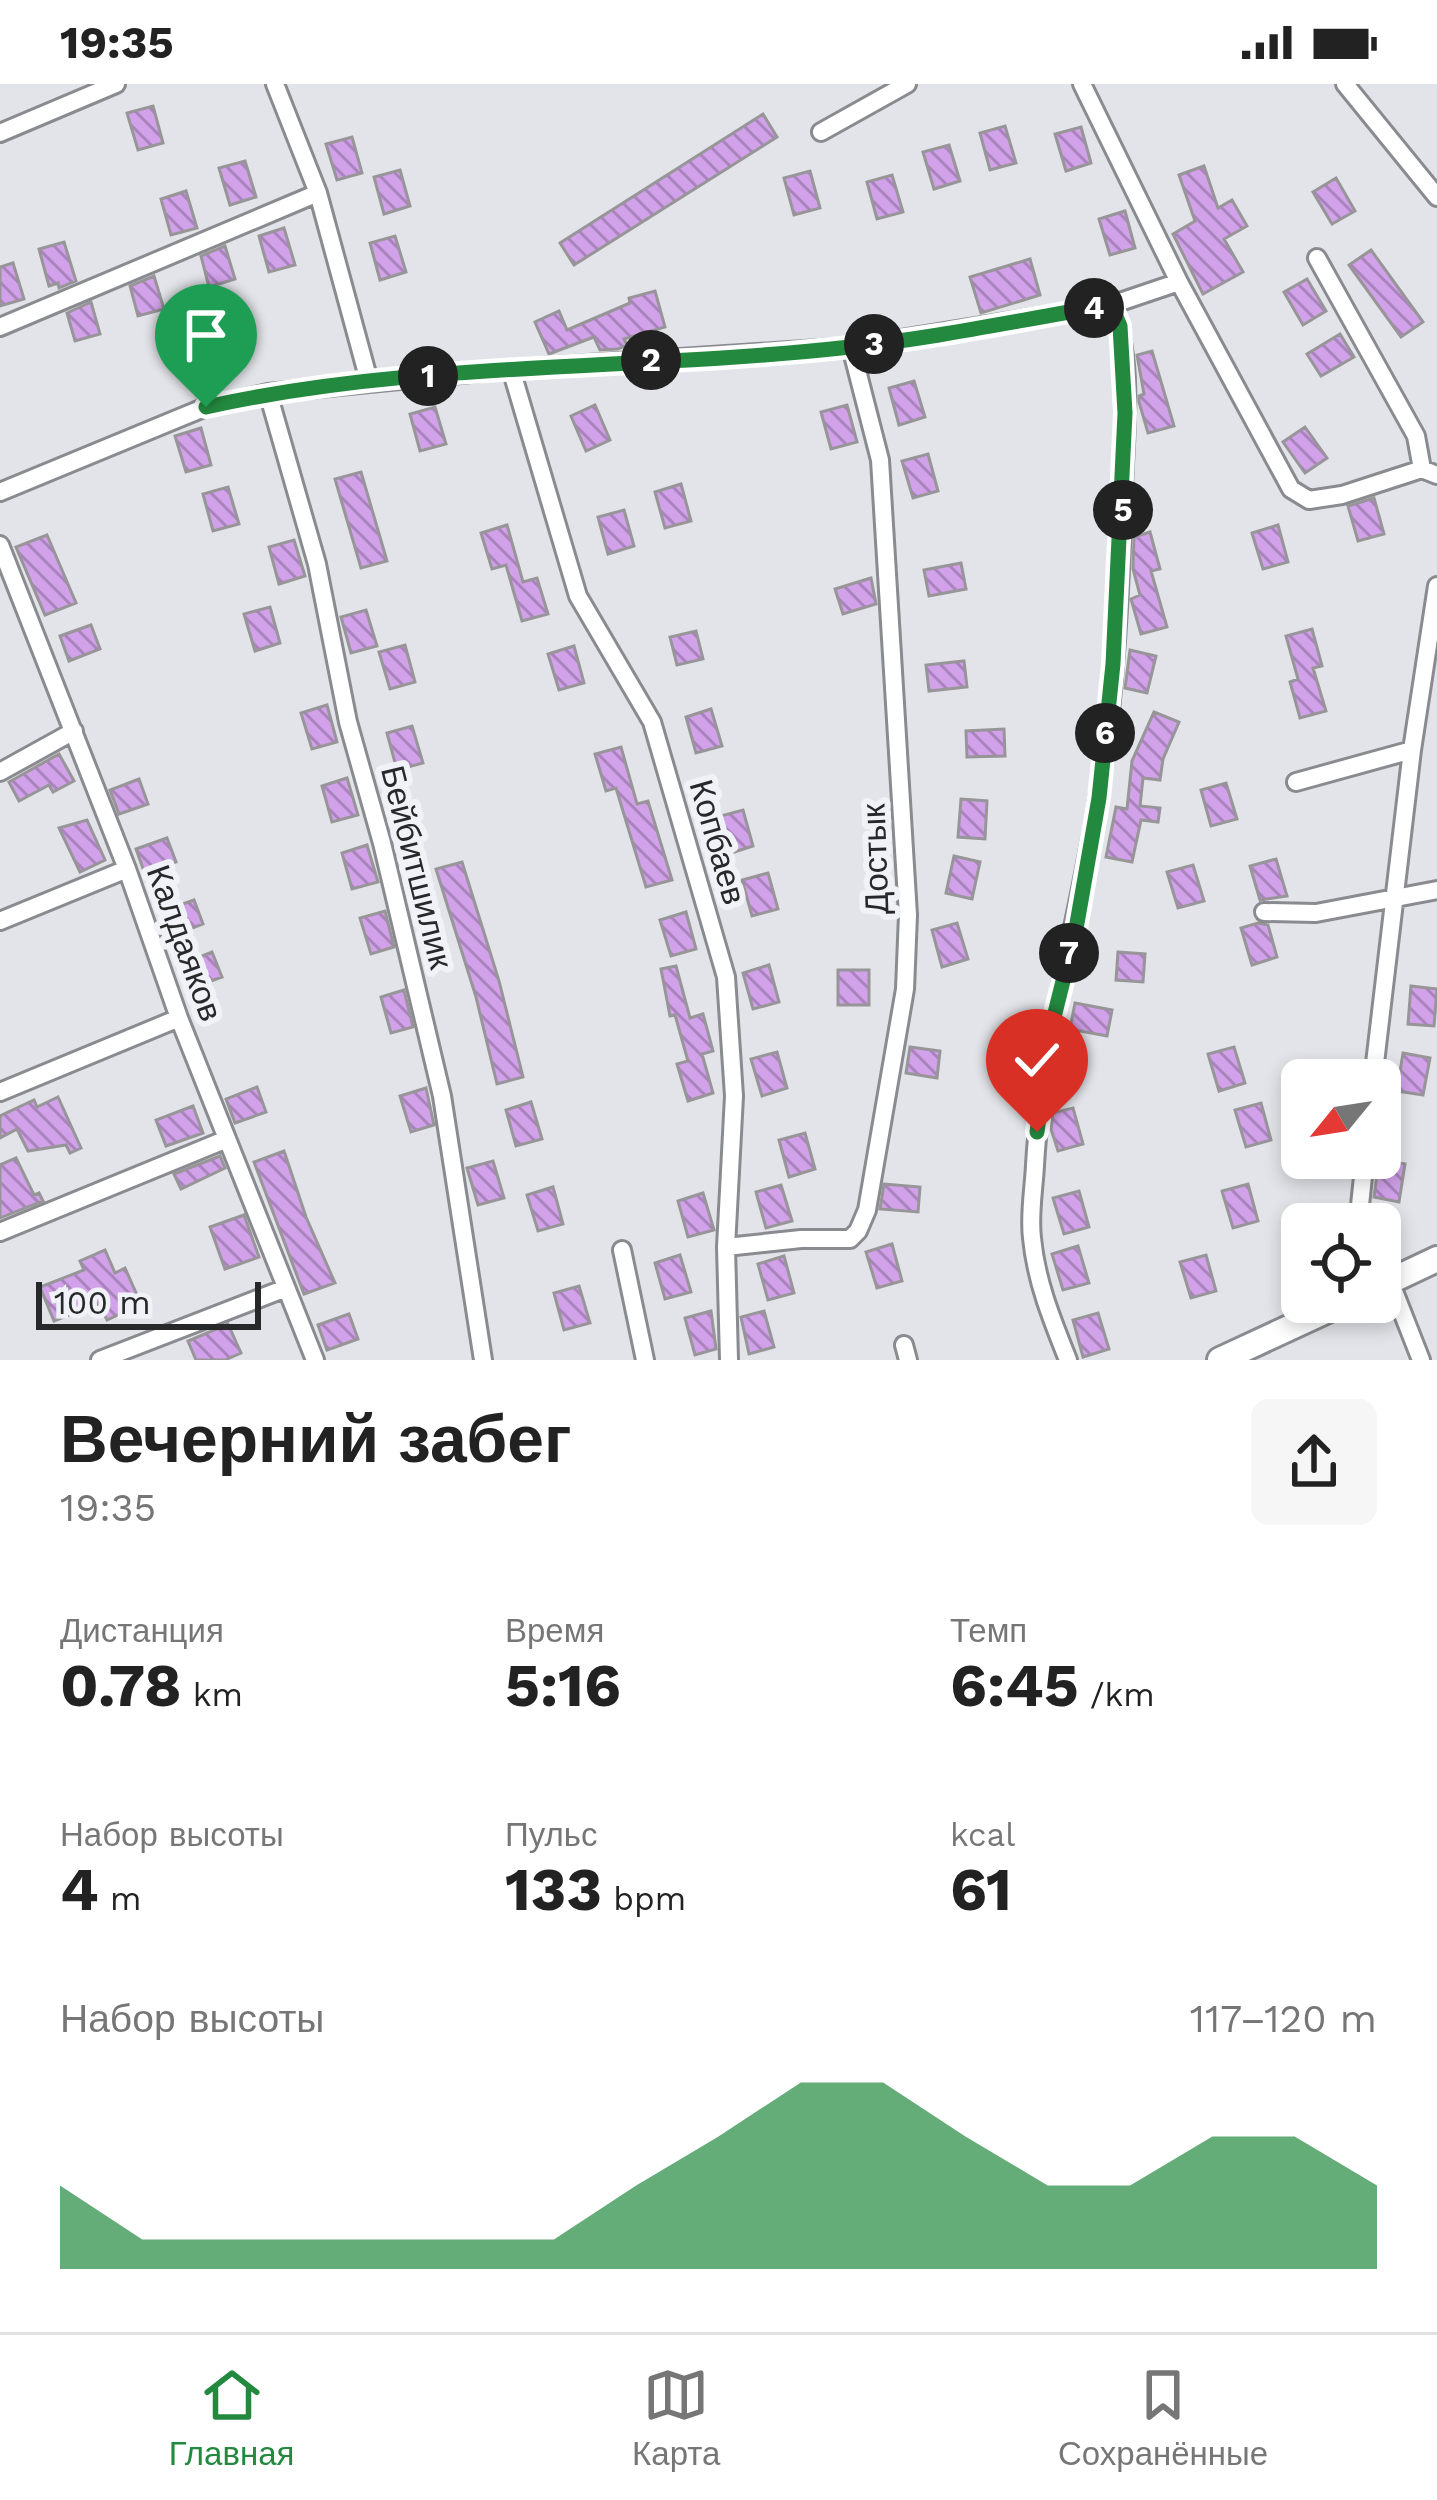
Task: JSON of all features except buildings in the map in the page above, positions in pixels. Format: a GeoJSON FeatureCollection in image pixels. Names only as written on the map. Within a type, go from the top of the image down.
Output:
{"type":"FeatureCollection","features":[{"type":"Feature","properties":{"kind":"main road"},"geometry":{"type":"LineString","coordinates":[[1401,1276],[1437,1259]]}},
{"type":"Feature","properties":{"kind":"main road"},"geometry":{"type":"LineString","coordinates":[[1220,1360],[1300,1323]]}},
{"type":"Feature","properties":{"kind":"street"},"geometry":{"type":"LineString","coordinates":[[0,133],[116,84]]}},
{"type":"Feature","properties":{"kind":"street"},"geometry":{"type":"LineString","coordinates":[[275,84],[318,193],[369,381]]}},
{"type":"Feature","properties":{"kind":"street"},"geometry":{"type":"LineString","coordinates":[[821,132],[907,84]]}},
{"type":"Feature","properties":{"kind":"street"},"geometry":{"type":"LineString","coordinates":[[1082,84],[1179,282],[1291,489],[1310,500],[1430,472],[1416,436],[1317,258]]}},
{"type":"Feature","properties":{"kind":"street"},"geometry":{"type":"LineString","coordinates":[[1345,84],[1437,197]]}},
{"type":"Feature","properties":{"kind":"street"},"geometry":{"type":"LineString","coordinates":[[0,327],[318,193]]}},
{"type":"Feature","properties":{"kind":"street"},"geometry":{"type":"LineString","coordinates":[[0,492],[206,407],[268,394],[512,369],[850,347],[1111,305],[1179,282]]}},
{"type":"Feature","properties":{"kind":"street"},"geometry":{"type":"LineString","coordinates":[[1068,1360],[1042,1295],[1031,1234],[1037,1132],[1052,1025],[1076,929],[1095,820],[1113,664],[1125,413],[1120,326],[1111,305]]}},
{"type":"Feature","properties":{"kind":"street","name":"Достык"},"geometry":{"type":"LineString","coordinates":[[726,1247],[850,1239],[859,1231],[867,1210],[905,989],[905,835],[880,460],[850,347]]}},
{"type":"Feature","properties":{"kind":"street","name":"Копбаев"},"geometry":{"type":"LineString","coordinates":[[512,369],[578,596],[652,722],[726,977],[734,1096],[726,1247],[729,1360]]}},
{"type":"Feature","properties":{"kind":"street","name":"Бейбитшилик"},"geometry":{"type":"LineString","coordinates":[[268,394],[317,564],[348,722],[442,1096],[483,1360]]}},
{"type":"Feature","properties":{"kind":"street","name":"Калдаяков"},"geometry":{"type":"LineString","coordinates":[[0,545],[315,1360]]}},
{"type":"Feature","properties":{"kind":"street"},"geometry":{"type":"LineString","coordinates":[[1375,1059],[1412,750],[1437,586]]}},
{"type":"Feature","properties":{"kind":"street"},"geometry":{"type":"LineString","coordinates":[[0,772],[74,731]]}},
{"type":"Feature","properties":{"kind":"street"},"geometry":{"type":"LineString","coordinates":[[1296,782],[1412,750]]}},
{"type":"Feature","properties":{"kind":"street"},"geometry":{"type":"LineString","coordinates":[[0,921],[127,869]]}},
{"type":"Feature","properties":{"kind":"street"},"geometry":{"type":"LineString","coordinates":[[1264,912],[1316,913],[1437,890]]}},
{"type":"Feature","properties":{"kind":"street"},"geometry":{"type":"LineString","coordinates":[[0,1092],[179,1018]]}},
{"type":"Feature","properties":{"kind":"street"},"geometry":{"type":"LineString","coordinates":[[0,1232],[227,1139]]}},
{"type":"Feature","properties":{"kind":"street"},"geometry":{"type":"LineString","coordinates":[[622,1250],[645,1360]]}},
{"type":"Feature","properties":{"kind":"street"},"geometry":{"type":"LineString","coordinates":[[100,1360],[286,1288]]}},
{"type":"Feature","properties":{"kind":"street"},"geometry":{"type":"LineString","coordinates":[[1401,1317],[1421,1360]]}},
{"type":"Feature","properties":{"kind":"route"},"geometry":{"type":"LineString","coordinates":[[206,407],[369,381],[850,347],[1111,305],[1120,326],[1125,413],[1113,664],[1099,798],[1076,929],[1052,1025],[1037,1132]]}}]}
